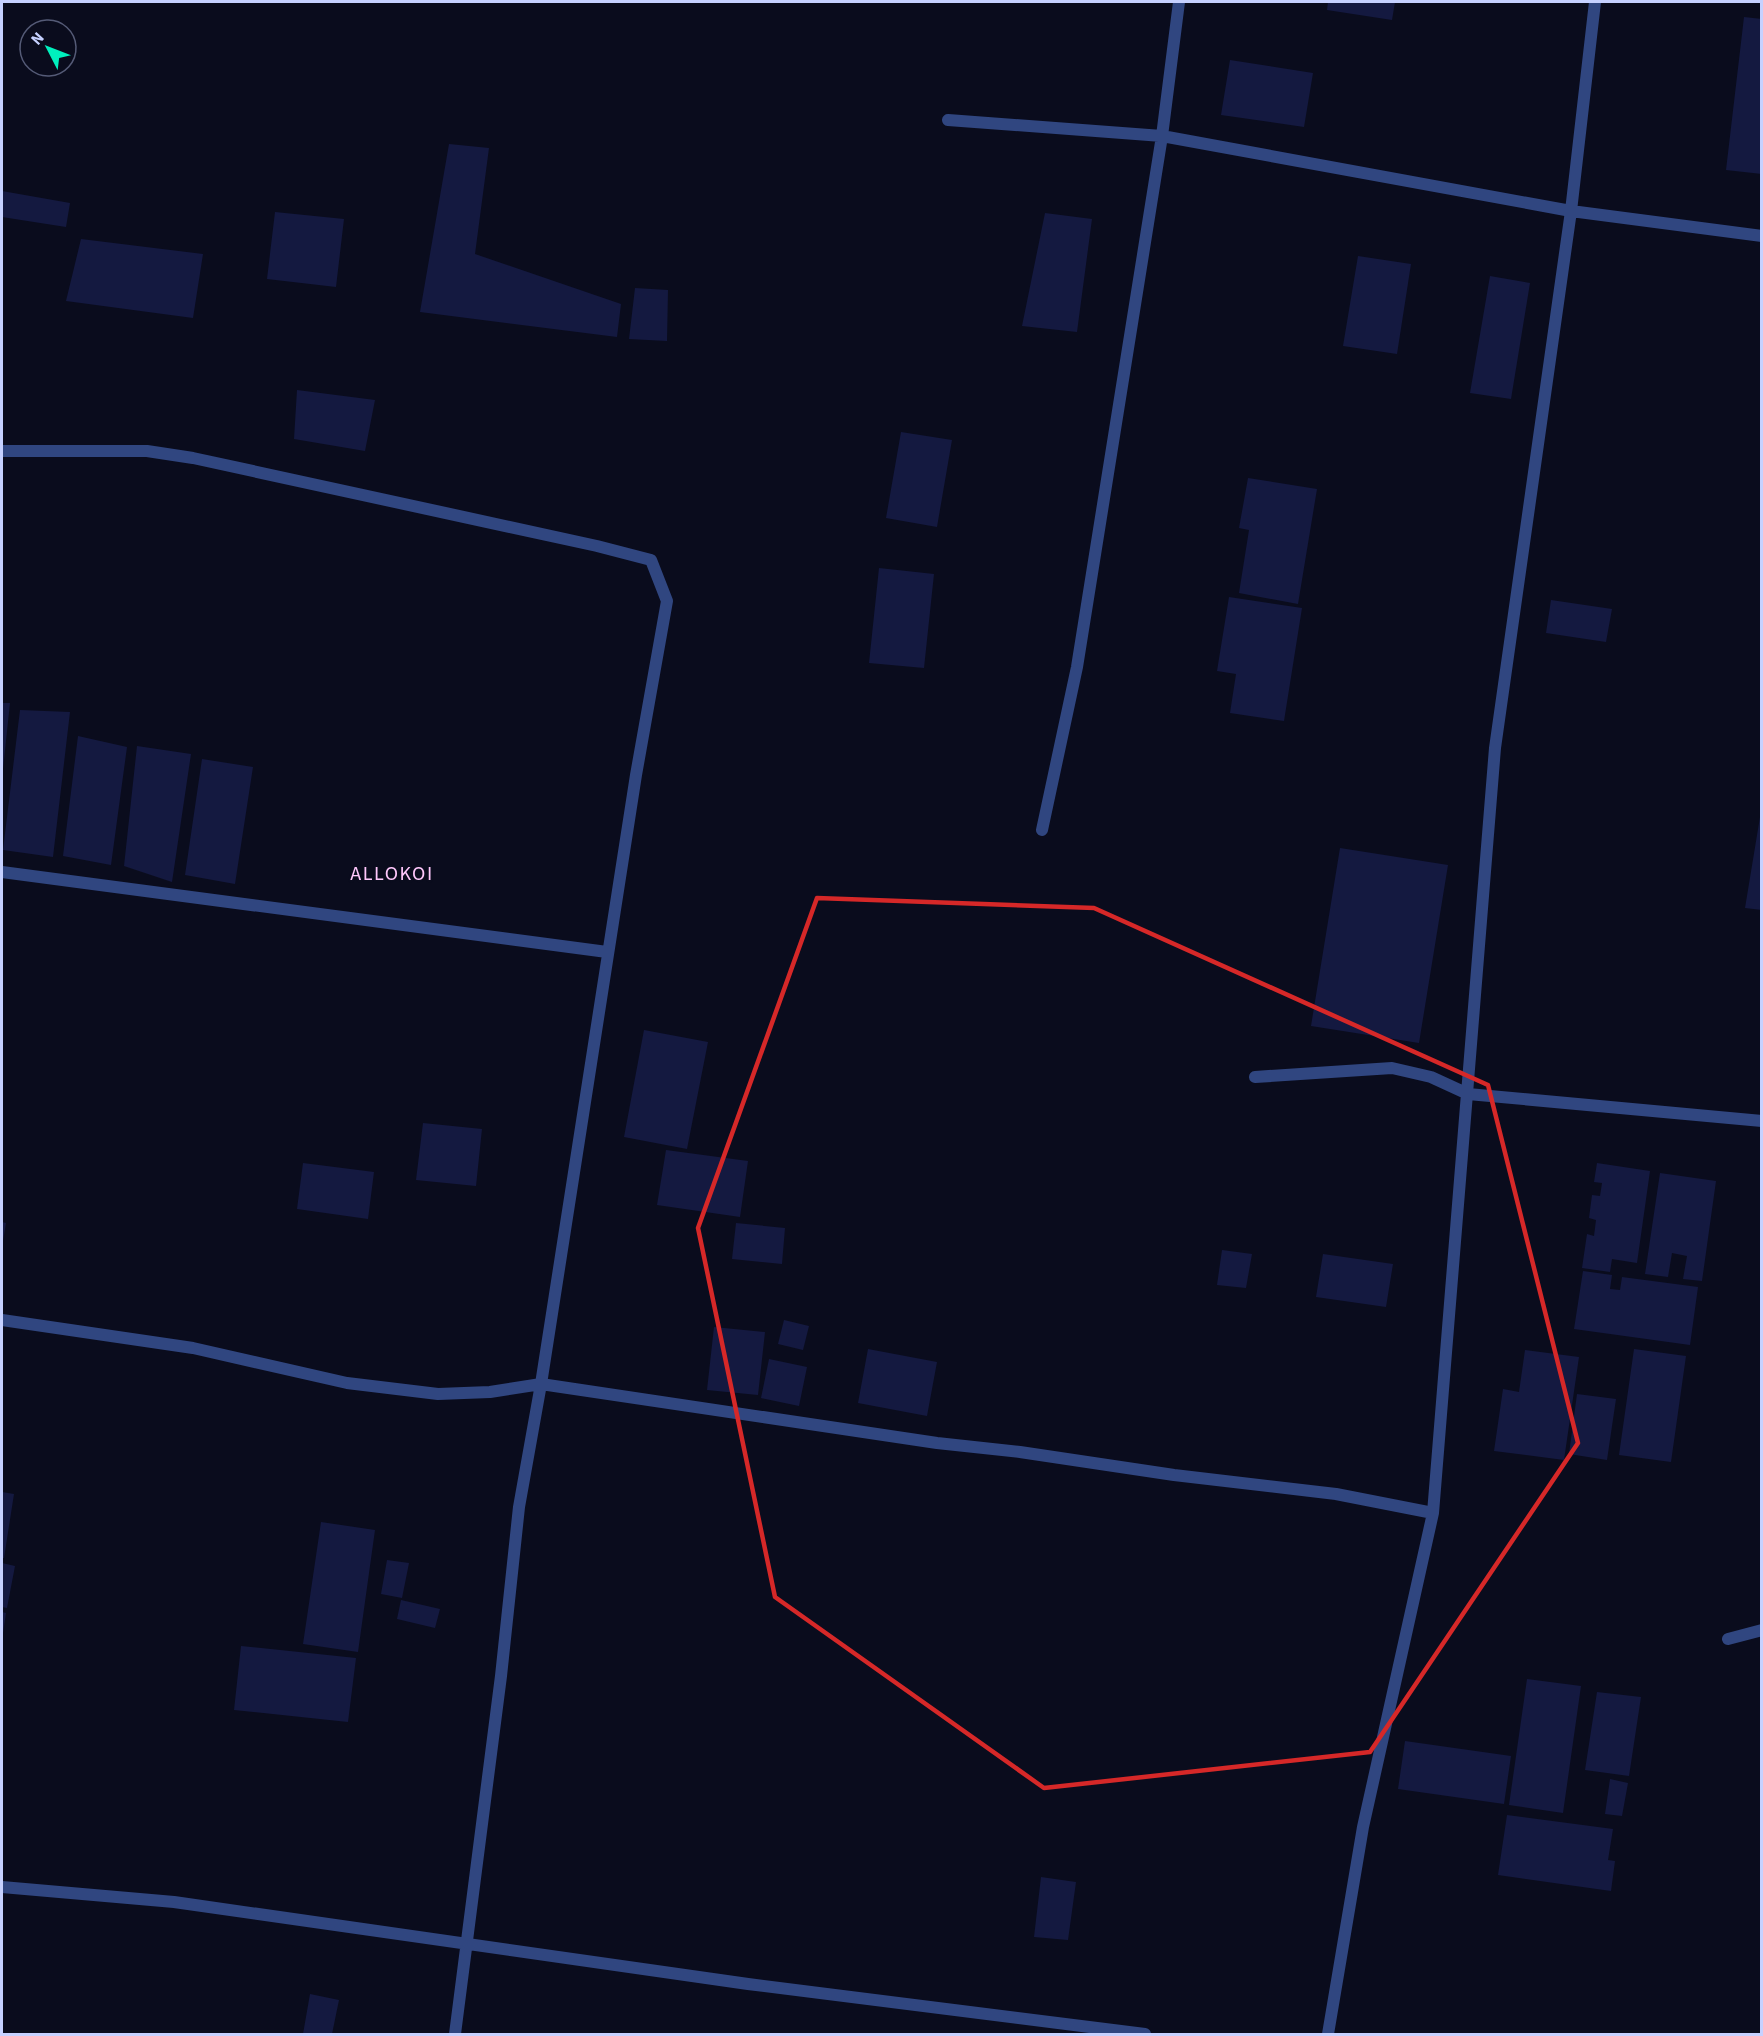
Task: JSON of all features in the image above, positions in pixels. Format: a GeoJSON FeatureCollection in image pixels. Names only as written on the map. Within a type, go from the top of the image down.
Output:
{"type":"FeatureCollection","features":[{"type":"Feature","properties":{"kind":"street"},"geometry":{"type":"LineString","coordinates":[[1042,830],[1077,667],[1162,136],[1179,2]]}},
{"type":"Feature","properties":{"kind":"street"},"geometry":{"type":"LineString","coordinates":[[1329,2034],[1363,1827],[1433,1513],[1495,748],[1571,211],[1596,2]]}},
{"type":"Feature","properties":{"kind":"street"},"geometry":{"type":"LineString","coordinates":[[948,120],[1162,136],[1571,211],[1761,236]]}},
{"type":"Feature","properties":{"kind":"street"},"geometry":{"type":"LineString","coordinates":[[2,452],[147,452],[193,458],[573,541],[651,560],[668,601],[636,775],[541,1384],[519,1507],[501,1676],[455,2034]]}},
{"type":"Feature","properties":{"kind":"street"},"geometry":{"type":"LineString","coordinates":[[2,872],[607,952]]}},
{"type":"Feature","properties":{"kind":"street"},"geometry":{"type":"LineString","coordinates":[[1255,1077],[1392,1068],[1431,1077],[1468,1094],[1761,1121]]}},
{"type":"Feature","properties":{"kind":"street"},"geometry":{"type":"LineString","coordinates":[[2,1320],[193,1348],[347,1383],[438,1394],[490,1392],[541,1384],[937,1443],[1336,1494],[1433,1513]]}},
{"type":"Feature","properties":{"kind":"street"},"geometry":{"type":"LineString","coordinates":[[1728,1639],[1761,1630]]}},
{"type":"Feature","properties":{"kind":"street"},"geometry":{"type":"LineString","coordinates":[[2,1887],[174,1902],[748,1984],[1146,2034]]}},
{"type":"Feature","properties":{"kind":"highlighted area"},"geometry":{"type":"Polygon","coordinates":[[[817,898],[1094,908],[1488,1085],[1578,1443],[1370,1752],[1044,1788],[775,1597],[698,1228],[817,898]]]}},
{"type":"Feature","properties":{"kind":"building"},"geometry":{"type":"Polygon","coordinates":[[[1328,2],[1395,2],[1392,20],[1327,10],[1328,2]]]}},
{"type":"Feature","properties":{"kind":"building"},"geometry":{"type":"Polygon","coordinates":[[[1744,17],[1762,19],[1762,174],[1726,170],[1744,17]]]}},
{"type":"Feature","properties":{"kind":"building"},"geometry":{"type":"Polygon","coordinates":[[[1230,60],[1313,73],[1304,127],[1221,115],[1230,60]]]}},
{"type":"Feature","properties":{"kind":"building"},"geometry":{"type":"Polygon","coordinates":[[[449,144],[489,148],[475,254],[621,304],[617,337],[420,312],[449,144]]]}},
{"type":"Feature","properties":{"kind":"building"},"geometry":{"type":"Polygon","coordinates":[[[2,191],[70,203],[66,227],[2,217],[2,191]]]}},
{"type":"Feature","properties":{"kind":"building"},"geometry":{"type":"Polygon","coordinates":[[[275,212],[344,219],[336,287],[267,279],[275,212]]]}},
{"type":"Feature","properties":{"kind":"building"},"geometry":{"type":"Polygon","coordinates":[[[1045,213],[1092,219],[1077,332],[1022,326],[1045,213]]]}},
{"type":"Feature","properties":{"kind":"building"},"geometry":{"type":"Polygon","coordinates":[[[81,239],[203,254],[193,318],[66,301],[81,239]]]}},
{"type":"Feature","properties":{"kind":"building"},"geometry":{"type":"Polygon","coordinates":[[[1358,256],[1411,264],[1397,354],[1343,346],[1358,256]]]}},
{"type":"Feature","properties":{"kind":"building"},"geometry":{"type":"Polygon","coordinates":[[[1490,276],[1530,283],[1511,399],[1470,393],[1490,276]]]}},
{"type":"Feature","properties":{"kind":"building"},"geometry":{"type":"Polygon","coordinates":[[[635,288],[668,290],[667,341],[629,339],[635,288]]]}},
{"type":"Feature","properties":{"kind":"building"},"geometry":{"type":"Polygon","coordinates":[[[297,390],[375,400],[365,451],[294,439],[297,390]]]}},
{"type":"Feature","properties":{"kind":"building"},"geometry":{"type":"Polygon","coordinates":[[[901,432],[952,440],[937,527],[886,518],[901,432]]]}},
{"type":"Feature","properties":{"kind":"building"},"geometry":{"type":"Polygon","coordinates":[[[1248,478],[1317,489],[1298,604],[1239,593],[1249,530],[1239,528],[1248,478]]]}},
{"type":"Feature","properties":{"kind":"building"},"geometry":{"type":"Polygon","coordinates":[[[879,568],[934,574],[924,668],[869,663],[879,568]]]}},
{"type":"Feature","properties":{"kind":"building"},"geometry":{"type":"Polygon","coordinates":[[[1229,597],[1302,608],[1284,721],[1230,713],[1236,674],[1217,671],[1229,597]]]}},
{"type":"Feature","properties":{"kind":"building"},"geometry":{"type":"Polygon","coordinates":[[[1551,600],[1612,609],[1606,642],[1546,633],[1551,600]]]}},
{"type":"Feature","properties":{"kind":"building"},"geometry":{"type":"Polygon","coordinates":[[[2,703],[10,703],[3,769],[2,768],[2,703]]]}},
{"type":"Feature","properties":{"kind":"building"},"geometry":{"type":"Polygon","coordinates":[[[20,710],[70,712],[53,857],[3,850],[20,710]]]}},
{"type":"Feature","properties":{"kind":"building"},"geometry":{"type":"Polygon","coordinates":[[[78,736],[127,747],[111,865],[63,856],[78,736]]]}},
{"type":"Feature","properties":{"kind":"building"},"geometry":{"type":"Polygon","coordinates":[[[137,746],[191,754],[172,882],[124,866],[137,746]]]}},
{"type":"Feature","properties":{"kind":"building"},"geometry":{"type":"Polygon","coordinates":[[[202,759],[253,767],[235,884],[185,875],[202,759]]]}},
{"type":"Feature","properties":{"kind":"building"},"geometry":{"type":"Polygon","coordinates":[[[1760,817],[1762,817],[1762,910],[1745,908],[1760,817]]]}},
{"type":"Feature","properties":{"kind":"building"},"geometry":{"type":"Polygon","coordinates":[[[1340,848],[1448,865],[1419,1043],[1311,1026],[1340,848]]]}},
{"type":"Feature","properties":{"kind":"building"},"geometry":{"type":"Polygon","coordinates":[[[644,1030],[708,1042],[687,1149],[624,1137],[644,1030]]]}},
{"type":"Feature","properties":{"kind":"building"},"geometry":{"type":"Polygon","coordinates":[[[423,1123],[482,1129],[476,1186],[416,1180],[423,1123]]]}},
{"type":"Feature","properties":{"kind":"building"},"geometry":{"type":"Polygon","coordinates":[[[666,1150],[748,1161],[740,1217],[657,1205],[666,1150]]]}},
{"type":"Feature","properties":{"kind":"building"},"geometry":{"type":"Polygon","coordinates":[[[303,1163],[374,1172],[368,1219],[297,1209],[303,1163]]]}},
{"type":"Feature","properties":{"kind":"building"},"geometry":{"type":"Polygon","coordinates":[[[1597,1163],[1650,1171],[1637,1263],[1612,1259],[1610,1272],[1582,1268],[1587,1234],[1594,1236],[1596,1220],[1589,1218],[1592,1195],[1600,1196],[1602,1183],[1594,1182],[1597,1163]]]}},
{"type":"Feature","properties":{"kind":"building"},"geometry":{"type":"Polygon","coordinates":[[[1660,1173],[1716,1181],[1702,1281],[1683,1279],[1687,1256],[1672,1253],[1668,1277],[1645,1274],[1660,1173]]]}},
{"type":"Feature","properties":{"kind":"building"},"geometry":{"type":"Polygon","coordinates":[[[2,1222],[6,1223],[3,1241],[2,1241],[2,1222]]]}},
{"type":"Feature","properties":{"kind":"building"},"geometry":{"type":"Polygon","coordinates":[[[736,1223],[785,1228],[782,1264],[732,1259],[736,1223]]]}},
{"type":"Feature","properties":{"kind":"building"},"geometry":{"type":"Polygon","coordinates":[[[1222,1250],[1252,1254],[1246,1288],[1217,1285],[1222,1250]]]}},
{"type":"Feature","properties":{"kind":"building"},"geometry":{"type":"Polygon","coordinates":[[[1323,1254],[1393,1264],[1386,1307],[1316,1297],[1323,1254]]]}},
{"type":"Feature","properties":{"kind":"building"},"geometry":{"type":"Polygon","coordinates":[[[1583,1271],[1612,1275],[1610,1289],[1620,1290],[1622,1277],[1698,1287],[1690,1345],[1574,1329],[1583,1271]]]}},
{"type":"Feature","properties":{"kind":"building"},"geometry":{"type":"Polygon","coordinates":[[[784,1320],[809,1326],[803,1350],[778,1344],[784,1320]]]}},
{"type":"Feature","properties":{"kind":"building"},"geometry":{"type":"Polygon","coordinates":[[[714,1327],[765,1332],[758,1395],[707,1390],[714,1327]]]}},
{"type":"Feature","properties":{"kind":"building"},"geometry":{"type":"Polygon","coordinates":[[[868,1349],[937,1362],[927,1416],[858,1403],[868,1349]]]}},
{"type":"Feature","properties":{"kind":"building"},"geometry":{"type":"Polygon","coordinates":[[[1634,1349],[1686,1356],[1671,1462],[1619,1455],[1634,1349]]]}},
{"type":"Feature","properties":{"kind":"building"},"geometry":{"type":"Polygon","coordinates":[[[1525,1350],[1579,1357],[1564,1460],[1494,1451],[1503,1389],[1519,1392],[1525,1350]]]}},
{"type":"Feature","properties":{"kind":"building"},"geometry":{"type":"Polygon","coordinates":[[[769,1359],[807,1367],[799,1406],[761,1398],[769,1359]]]}},
{"type":"Feature","properties":{"kind":"building"},"geometry":{"type":"Polygon","coordinates":[[[1577,1394],[1616,1399],[1607,1460],[1569,1454],[1577,1394]]]}},
{"type":"Feature","properties":{"kind":"building"},"geometry":{"type":"Polygon","coordinates":[[[2,1492],[14,1494],[4,1558],[2,1558],[2,1492]]]}},
{"type":"Feature","properties":{"kind":"building"},"geometry":{"type":"Polygon","coordinates":[[[321,1522],[375,1530],[358,1652],[303,1644],[321,1522]]]}},
{"type":"Feature","properties":{"kind":"building"},"geometry":{"type":"Polygon","coordinates":[[[387,1560],[409,1563],[402,1598],[381,1594],[387,1560]]]}},
{"type":"Feature","properties":{"kind":"building"},"geometry":{"type":"Polygon","coordinates":[[[2,1563],[15,1566],[7,1608],[2,1607],[2,1563]]]}},
{"type":"Feature","properties":{"kind":"building"},"geometry":{"type":"Polygon","coordinates":[[[401,1600],[440,1609],[435,1628],[397,1619],[401,1600]]]}},
{"type":"Feature","properties":{"kind":"building"},"geometry":{"type":"Polygon","coordinates":[[[2,1612],[6,1613],[3,1633],[2,1633],[2,1612]]]}},
{"type":"Feature","properties":{"kind":"building"},"geometry":{"type":"Polygon","coordinates":[[[241,1646],[356,1658],[348,1722],[234,1710],[241,1646]]]}},
{"type":"Feature","properties":{"kind":"building"},"geometry":{"type":"Polygon","coordinates":[[[1527,1679],[1581,1686],[1563,1813],[1509,1805],[1527,1679]]]}},
{"type":"Feature","properties":{"kind":"building"},"geometry":{"type":"Polygon","coordinates":[[[1597,1692],[1641,1697],[1629,1776],[1585,1770],[1597,1692]]]}},
{"type":"Feature","properties":{"kind":"building"},"geometry":{"type":"Polygon","coordinates":[[[1405,1741],[1511,1756],[1504,1804],[1398,1789],[1405,1741]]]}},
{"type":"Feature","properties":{"kind":"building"},"geometry":{"type":"Polygon","coordinates":[[[1610,1779],[1628,1783],[1622,1816],[1605,1814],[1610,1779]]]}},
{"type":"Feature","properties":{"kind":"building"},"geometry":{"type":"Polygon","coordinates":[[[1507,1815],[1613,1829],[1608,1860],[1615,1861],[1611,1891],[1498,1875],[1507,1815]]]}},
{"type":"Feature","properties":{"kind":"building"},"geometry":{"type":"Polygon","coordinates":[[[1041,1877],[1076,1882],[1068,1940],[1034,1937],[1041,1877]]]}},
{"type":"Feature","properties":{"kind":"building"},"geometry":{"type":"Polygon","coordinates":[[[310,1994],[339,2000],[332,2034],[303,2034],[310,1994]]]}},
{"type":"Feature","properties":{"kind":"district","name":"ALLOKOI"},"geometry":{"type":"Point","coordinates":[392,873]}}]}
